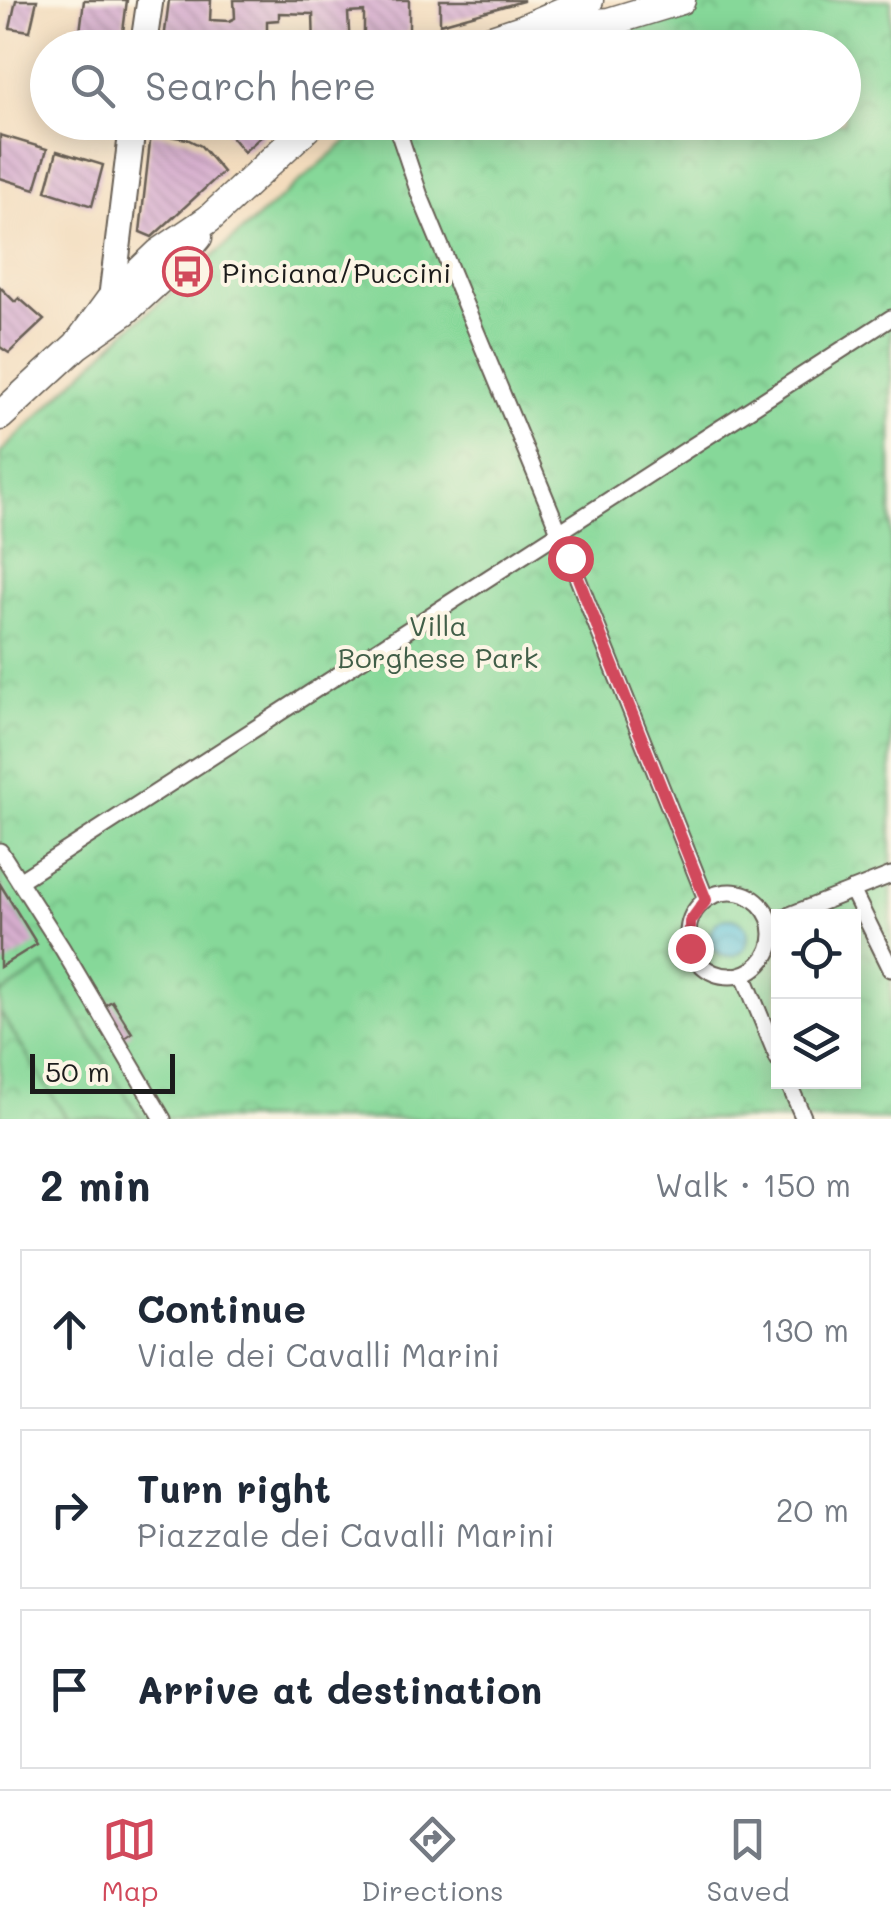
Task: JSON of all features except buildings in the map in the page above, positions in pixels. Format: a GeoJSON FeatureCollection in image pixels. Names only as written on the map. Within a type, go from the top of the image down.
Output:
{"type":"FeatureCollection","features":[{"type":"Feature","properties":{"kind":"main road"},"geometry":{"type":"LineString","coordinates":[[519,30],[589,0]]}},
{"type":"Feature","properties":{"kind":"main road"},"geometry":{"type":"LineString","coordinates":[[522,29],[609,22],[680,0]]}},
{"type":"Feature","properties":{"kind":"main road"},"geometry":{"type":"LineString","coordinates":[[0,416],[110,312],[165,247],[209,218],[293,140]]}},
{"type":"Feature","properties":{"kind":"street"},"geometry":{"type":"LineString","coordinates":[[146,30],[150,0]]}},
{"type":"Feature","properties":{"kind":"street"},"geometry":{"type":"LineString","coordinates":[[110,312],[131,140]]}},
{"type":"Feature","properties":{"kind":"street"},"geometry":{"type":"LineString","coordinates":[[401,140],[420,196],[706,900]]}},
{"type":"Feature","properties":{"kind":"street"},"geometry":{"type":"LineString","coordinates":[[19,881],[891,318]]}},
{"type":"Feature","properties":{"kind":"street"},"geometry":{"type":"LineString","coordinates":[[0,852],[163,1119]]}},
{"type":"Feature","properties":{"kind":"street"},"geometry":{"type":"LineString","coordinates":[[804,909],[891,875]]}},
{"type":"Feature","properties":{"kind":"street"},"geometry":{"type":"LineString","coordinates":[[852,890],[891,969]]}},
{"type":"Feature","properties":{"kind":"street"},"geometry":{"type":"LineString","coordinates":[[771,918],[756,902],[739,894],[721,894],[706,900],[690,922],[690,948],[702,966],[732,976],[743,974],[765,958],[771,941]]}},
{"type":"Feature","properties":{"kind":"street"},"geometry":{"type":"LineString","coordinates":[[743,974],[771,1042]]}},
{"type":"Feature","properties":{"kind":"street"},"geometry":{"type":"LineString","coordinates":[[791,1089],[804,1119]]}},
{"type":"Feature","properties":{"kind":"green space","name":"Villa Borghese Park"},"geometry":{"type":"Polygon","coordinates":[[[711,0],[891,0],[891,1119],[0,1119],[0,453],[125,332],[348,140],[861,140],[861,30],[625,30],[711,0]]]}},
{"type":"Feature","properties":{"kind":"green space"},"geometry":{"type":"Polygon","coordinates":[[[45,966],[141,1119],[67,1119],[0,1012],[0,995],[45,966]]]}},
{"type":"Feature","properties":{"kind":"water"},"geometry":{"type":"Polygon","coordinates":[[[729,918],[743,923],[748,937],[743,951],[729,956],[715,951],[710,937],[715,923],[729,918]]]}},
{"type":"Feature","properties":{"kind":"place","name":"Pinciana/Puccini"},"geometry":{"type":"Point","coordinates":[187,272]}},
{"type":"Feature","properties":{"kind":"route"},"geometry":{"type":"LineString","coordinates":[[570,558],[706,900],[690,922],[690,948]]}}]}
